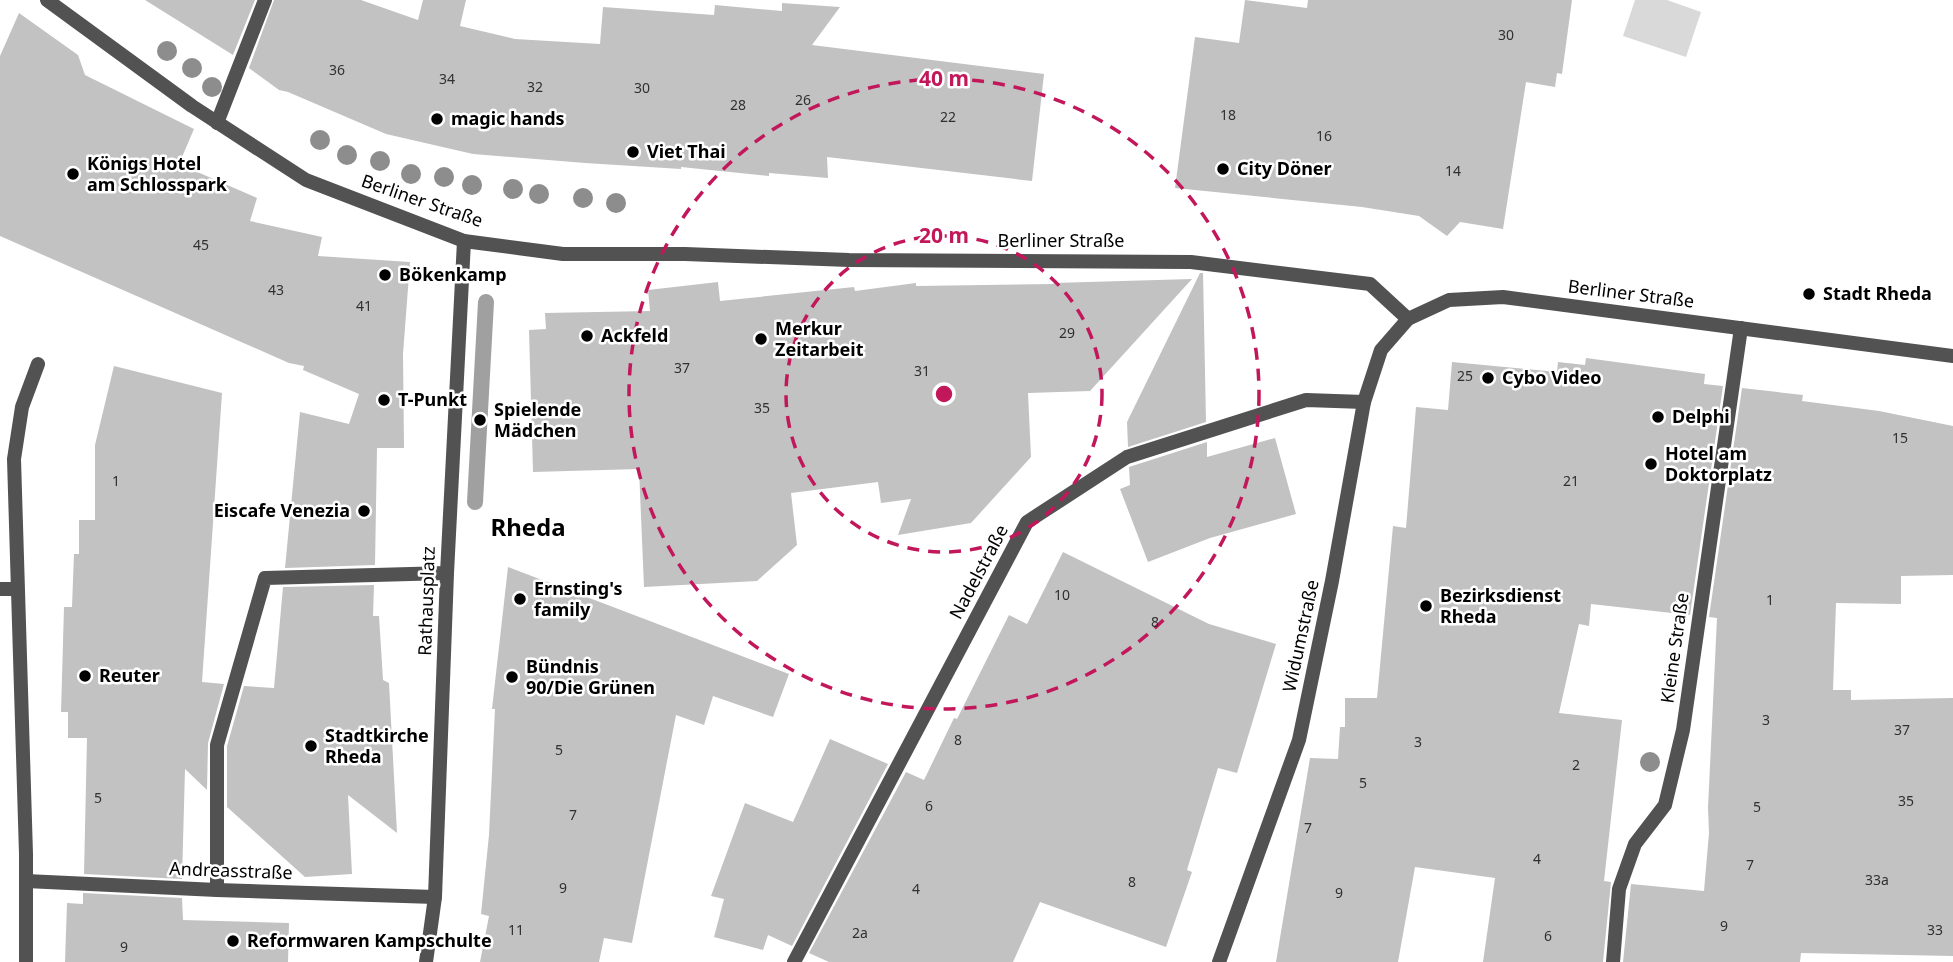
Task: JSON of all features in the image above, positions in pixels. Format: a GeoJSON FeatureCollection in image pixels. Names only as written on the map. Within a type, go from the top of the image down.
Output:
{"type":"FeatureCollection","features":[{"type":"Feature","properties":{"kind":"street","name":"Berliner Straße"},"geometry":{"type":"LineString","coordinates":[[47,0],[217,123],[306,180],[464,241],[563,254],[685,254],[849,260],[1191,262],[1370,284],[1408,319],[1450,300],[1503,297],[1953,356]]}},
{"type":"Feature","properties":{"kind":"street"},"geometry":{"type":"LineString","coordinates":[[217,123],[265,0]]}},
{"type":"Feature","properties":{"kind":"street","name":"Rathausplatz"},"geometry":{"type":"LineString","coordinates":[[426,962],[435,897],[447,573],[464,241]]}},
{"type":"Feature","properties":{"kind":"street","name":"Widumstraße"},"geometry":{"type":"LineString","coordinates":[[1219,962],[1299,740],[1332,581],[1364,402],[1381,350],[1408,319]]}},
{"type":"Feature","properties":{"kind":"street","name":"Kleine Straße"},"geometry":{"type":"LineString","coordinates":[[1613,962],[1619,890],[1635,844],[1665,805],[1683,730],[1741,328]]}},
{"type":"Feature","properties":{"kind":"street"},"geometry":{"type":"LineString","coordinates":[[26,962],[14,459],[22,407],[38,364]]}},
{"type":"Feature","properties":{"kind":"street","name":"Nadelstraße"},"geometry":{"type":"LineString","coordinates":[[793,962],[1027,522],[1127,457],[1306,400],[1364,402]]}},
{"type":"Feature","properties":{"kind":"street"},"geometry":{"type":"LineString","coordinates":[[217,890],[217,746],[265,578],[447,573]]}},
{"type":"Feature","properties":{"kind":"street"},"geometry":{"type":"LineString","coordinates":[[0,589],[17,589]]}},
{"type":"Feature","properties":{"kind":"street","name":"Andreasstraße"},"geometry":{"type":"LineString","coordinates":[[26,881],[435,897]]}},
{"type":"Feature","properties":{"kind":"shaded area"},"geometry":{"type":"Polygon","coordinates":[[[1635,0],[1667,0],[1701,12],[1686,57],[1623,36],[1635,0]]]}},
{"type":"Feature","properties":{"kind":"building"},"geometry":{"type":"Polygon","coordinates":[[[145,0],[255,0],[233,55],[145,0]]]}},
{"type":"Feature","properties":{"kind":"building"},"geometry":{"type":"Polygon","coordinates":[[[274,0],[361,0],[418,20],[423,0],[466,0],[460,26],[515,39],[600,44],[603,7],[714,15],[715,5],[782,11],[782,3],[840,7],[812,45],[1044,74],[1032,181],[827,157],[828,178],[585,163],[473,154],[386,134],[279,90],[249,68],[274,0]]]}},
{"type":"Feature","properties":{"kind":"building"},"geometry":{"type":"Polygon","coordinates":[[[1245,0],[1307,8],[1308,0],[1572,0],[1562,74],[1557,73],[1555,87],[1526,82],[1503,229],[1460,222],[1447,236],[1419,216],[1362,207],[1175,188],[1195,37],[1239,43],[1245,0]]]}},
{"type":"Feature","properties":{"kind":"building"},"geometry":{"type":"Polygon","coordinates":[[[19,13],[78,55],[85,75],[194,129],[179,164],[257,198],[250,221],[322,237],[318,256],[410,262],[403,354],[404,448],[377,448],[375,565],[285,568],[300,412],[349,424],[359,394],[303,370],[304,366],[289,363],[0,236],[0,56],[19,13]]]}},
{"type":"Feature","properties":{"kind":"building"},"geometry":{"type":"Polygon","coordinates":[[[1200,273],[1203,273],[1206,422],[1128,447],[1127,422],[1200,273]]]}},
{"type":"Feature","properties":{"kind":"building"},"geometry":{"type":"Polygon","coordinates":[[[1192,279],[1090,391],[1028,393],[1031,457],[971,523],[898,535],[911,499],[881,503],[878,482],[791,493],[797,545],[757,581],[644,587],[639,469],[533,472],[529,330],[546,329],[545,313],[650,311],[648,290],[718,282],[720,301],[854,287],[855,291],[916,283],[916,286],[1192,279]]]}},
{"type":"Feature","properties":{"kind":"building"},"geometry":{"type":"Polygon","coordinates":[[[1586,358],[1705,374],[1704,384],[1723,386],[1690,615],[1591,604],[1589,626],[1579,624],[1559,713],[1622,720],[1604,881],[1611,882],[1603,962],[1483,962],[1495,878],[1415,867],[1398,962],[1276,962],[1310,758],[1338,759],[1340,727],[1345,727],[1345,698],[1377,698],[1393,526],[1406,528],[1416,407],[1448,410],[1452,362],[1557,372],[1558,362],[1585,365],[1586,358]]]}},
{"type":"Feature","properties":{"kind":"building"},"geometry":{"type":"Polygon","coordinates":[[[114,366],[222,393],[202,682],[224,684],[208,743],[207,790],[185,769],[182,879],[84,874],[87,738],[68,738],[68,712],[61,712],[64,607],[72,607],[74,554],[79,554],[79,520],[95,520],[95,445],[114,366]]]}},
{"type":"Feature","properties":{"kind":"building"},"geometry":{"type":"Polygon","coordinates":[[[1742,388],[1803,395],[1802,401],[1879,411],[1953,426],[1953,575],[1901,576],[1901,604],[1836,603],[1833,690],[1851,690],[1851,700],[1953,698],[1953,956],[1801,953],[1800,962],[1623,962],[1631,884],[1704,891],[1709,833],[1717,618],[1709,617],[1742,388]]]}},
{"type":"Feature","properties":{"kind":"building"},"geometry":{"type":"Polygon","coordinates":[[[1275,438],[1296,514],[1210,538],[1148,562],[1120,489],[1130,485],[1129,467],[1207,442],[1207,457],[1275,438]]]}},
{"type":"Feature","properties":{"kind":"building"},"geometry":{"type":"Polygon","coordinates":[[[1063,552],[1209,624],[1276,644],[1237,773],[1218,768],[1187,870],[1192,872],[1166,947],[1040,902],[1013,962],[829,962],[809,953],[906,772],[924,780],[1009,615],[1027,624],[1063,552]]]}},
{"type":"Feature","properties":{"kind":"building"},"geometry":{"type":"Polygon","coordinates":[[[508,567],[789,674],[773,717],[713,696],[704,725],[676,715],[632,943],[604,938],[599,962],[480,962],[489,916],[481,914],[489,835],[495,709],[492,709],[508,567]]]}},
{"type":"Feature","properties":{"kind":"building","name":"Stadtkirche Rheda"},"geometry":{"type":"Polygon","coordinates":[[[374,585],[373,616],[379,616],[383,680],[389,683],[397,833],[348,795],[352,874],[305,877],[227,807],[227,746],[244,686],[274,688],[283,587],[374,585]]]}},
{"type":"Feature","properties":{"kind":"building"},"geometry":{"type":"Polygon","coordinates":[[[830,739],[888,764],[792,946],[768,935],[763,950],[714,937],[724,899],[711,896],[745,803],[793,822],[830,739]]]}},
{"type":"Feature","properties":{"kind":"building"},"geometry":{"type":"Polygon","coordinates":[[[83,893],[182,898],[183,920],[289,923],[288,962],[65,962],[67,903],[83,904],[83,893]]]}},
{"type":"Feature","properties":{"kind":"waterway"},"geometry":{"type":"LineString","coordinates":[[475,502],[486,302]]}},
{"type":"Feature","properties":{"kind":"place","name":"magic hands"},"geometry":{"type":"Point","coordinates":[437,119]}},
{"type":"Feature","properties":{"kind":"place","name":"Viet Thai"},"geometry":{"type":"Point","coordinates":[633,152]}},
{"type":"Feature","properties":{"kind":"place","name":"City Döner"},"geometry":{"type":"Point","coordinates":[1223,169]}},
{"type":"Feature","properties":{"kind":"place","name":"Königs Hotel am Schlosspark"},"geometry":{"type":"Point","coordinates":[73,174]}},
{"type":"Feature","properties":{"kind":"place","name":"Bökenkamp"},"geometry":{"type":"Point","coordinates":[385,275]}},
{"type":"Feature","properties":{"kind":"place","name":"Stadt Rheda"},"geometry":{"type":"Point","coordinates":[1809,294]}},
{"type":"Feature","properties":{"kind":"place","name":"Ackfeld"},"geometry":{"type":"Point","coordinates":[587,336]}},
{"type":"Feature","properties":{"kind":"place","name":"Merkur Zeitarbeit"},"geometry":{"type":"Point","coordinates":[761,339]}},
{"type":"Feature","properties":{"kind":"place","name":"Cybo Video"},"geometry":{"type":"Point","coordinates":[1488,378]}},
{"type":"Feature","properties":{"kind":"place","name":"T-Punkt"},"geometry":{"type":"Point","coordinates":[384,400]}},
{"type":"Feature","properties":{"kind":"place","name":"Delphi"},"geometry":{"type":"Point","coordinates":[1658,417]}},
{"type":"Feature","properties":{"kind":"place","name":"Spielende Mädchen"},"geometry":{"type":"Point","coordinates":[480,420]}},
{"type":"Feature","properties":{"kind":"place","name":"Hotel am Doktorplatz"},"geometry":{"type":"Point","coordinates":[1651,464]}},
{"type":"Feature","properties":{"kind":"place","name":"Eiscafe Venezia"},"geometry":{"type":"Point","coordinates":[364,511]}},
{"type":"Feature","properties":{"kind":"place","name":"Ernsting's family"},"geometry":{"type":"Point","coordinates":[520,599]}},
{"type":"Feature","properties":{"kind":"place","name":"Bezirksdienst Rheda"},"geometry":{"type":"Point","coordinates":[1426,606]}},
{"type":"Feature","properties":{"kind":"place","name":"Reuter"},"geometry":{"type":"Point","coordinates":[85,676]}},
{"type":"Feature","properties":{"kind":"place","name":"Bündnis 90/Die Grünen"},"geometry":{"type":"Point","coordinates":[512,677]}},
{"type":"Feature","properties":{"kind":"place","name":"Stadtkirche Rheda"},"geometry":{"type":"Point","coordinates":[311,746]}},
{"type":"Feature","properties":{"kind":"place","name":"Reformwaren Kampschulte"},"geometry":{"type":"Point","coordinates":[233,941]}},
{"type":"Feature","properties":{"kind":"district","name":"Rheda"},"geometry":{"type":"Point","coordinates":[528,528]}}]}
